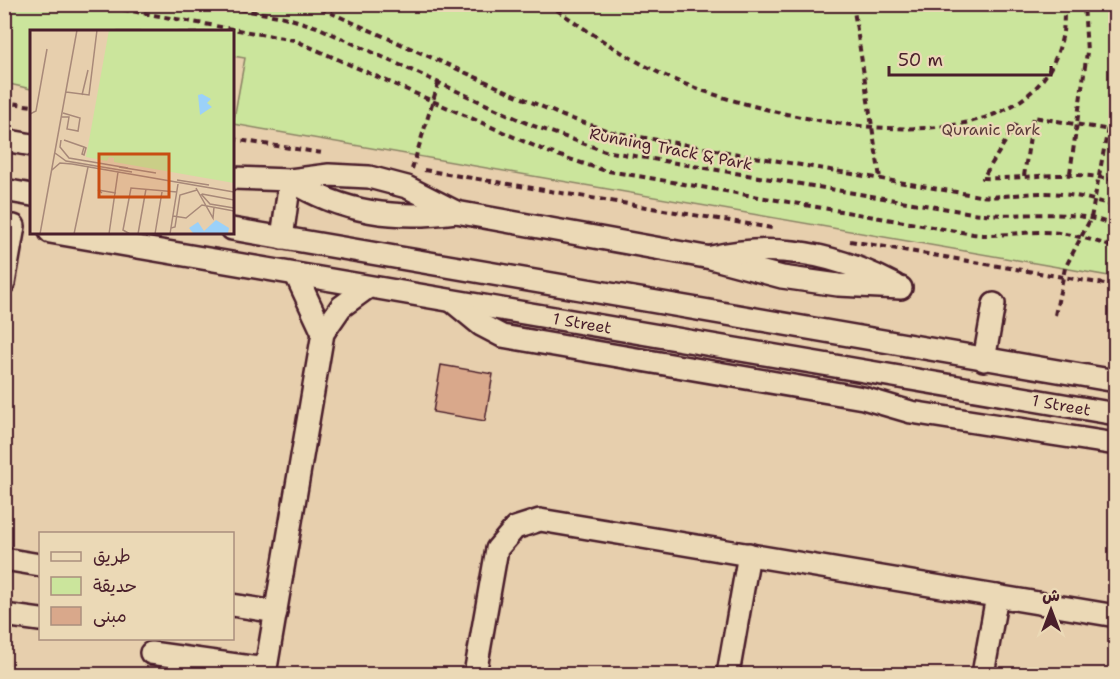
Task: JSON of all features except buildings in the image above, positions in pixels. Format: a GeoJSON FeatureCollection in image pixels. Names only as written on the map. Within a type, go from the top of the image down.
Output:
{"type":"FeatureCollection","features":[{"type":"Feature","properties":{"kind":"street"},"geometry":{"type":"LineString","coordinates":[[4,141],[30,145]]}},
{"type":"Feature","properties":{"kind":"street"},"geometry":{"type":"LineString","coordinates":[[234,178],[290,180],[349,175],[409,177],[456,212]]}},
{"type":"Feature","properties":{"kind":"street"},"geometry":{"type":"LineString","coordinates":[[290,180],[324,199],[361,211],[399,216],[456,212],[711,258],[782,277],[838,285],[901,288],[873,273],[811,254],[760,249],[711,258]]}},
{"type":"Feature","properties":{"kind":"street"},"geometry":{"type":"LineString","coordinates":[[282,238],[290,180]]}},
{"type":"Feature","properties":{"kind":"street"},"geometry":{"type":"LineString","coordinates":[[4,190],[30,195]]}},
{"type":"Feature","properties":{"kind":"street"},"geometry":{"type":"LineString","coordinates":[[4,283],[17,227]]}},
{"type":"Feature","properties":{"kind":"street","name":"1 Street"},"geometry":{"type":"LineString","coordinates":[[234,229],[1116,381]]}},
{"type":"Feature","properties":{"kind":"street","name":"1 Street"},"geometry":{"type":"LineString","coordinates":[[61,234],[367,288],[1116,414]]}},
{"type":"Feature","properties":{"kind":"street"},"geometry":{"type":"LineString","coordinates":[[296,275],[323,333]]}},
{"type":"Feature","properties":{"kind":"street"},"geometry":{"type":"LineString","coordinates":[[152,652],[265,672],[323,333],[341,308],[367,288]]}},
{"type":"Feature","properties":{"kind":"street"},"geometry":{"type":"LineString","coordinates":[[452,301],[481,325],[502,336],[863,398],[911,412],[940,414],[1116,444]]}},
{"type":"Feature","properties":{"kind":"street"},"geometry":{"type":"LineString","coordinates":[[984,360],[994,304]]}},
{"type":"Feature","properties":{"kind":"street"},"geometry":{"type":"LineString","coordinates":[[880,374],[907,399],[940,414]]}},
{"type":"Feature","properties":{"kind":"street"},"geometry":{"type":"LineString","coordinates":[[475,675],[497,549],[504,537],[527,522],[554,522],[1116,616]]}},
{"type":"Feature","properties":{"kind":"street"},"geometry":{"type":"LineString","coordinates":[[728,675],[749,554]]}},
{"type":"Feature","properties":{"kind":"street"},"geometry":{"type":"LineString","coordinates":[[4,559],[39,565]]}},
{"type":"Feature","properties":{"kind":"street"},"geometry":{"type":"LineString","coordinates":[[984,675],[997,596]]}},
{"type":"Feature","properties":{"kind":"street"},"geometry":{"type":"LineString","coordinates":[[234,605],[276,612]]}},
{"type":"Feature","properties":{"kind":"street"},"geometry":{"type":"LineString","coordinates":[[4,615],[39,620]]}},
{"type":"Feature","properties":{"kind":"path"},"geometry":{"type":"LineString","coordinates":[[92,4],[294,40],[548,152],[603,170],[973,234],[1000,236],[1045,232],[1081,237],[1116,248]]}},
{"type":"Feature","properties":{"kind":"path","name":"Running Track & Park"},"geometry":{"type":"LineString","coordinates":[[209,4],[301,21],[439,81],[531,125],[605,151],[972,213],[1007,215],[1058,212],[1091,218],[1116,226]]}},
{"type":"Feature","properties":{"kind":"path"},"geometry":{"type":"LineString","coordinates":[[311,4],[587,125],[638,137],[992,197],[1046,193],[1116,207]]}},
{"type":"Feature","properties":{"kind":"path"},"geometry":{"type":"LineString","coordinates":[[549,4],[631,59],[688,86],[748,106],[810,120],[900,130],[948,126],[984,116],[1010,106],[1035,87],[1053,62],[1063,32],[1064,4]]}},
{"type":"Feature","properties":{"kind":"path"},"geometry":{"type":"LineString","coordinates":[[853,4],[880,178]]}},
{"type":"Feature","properties":{"kind":"path"},"geometry":{"type":"LineString","coordinates":[[1070,173],[1086,52],[1084,4]]}},
{"type":"Feature","properties":{"kind":"path"},"geometry":{"type":"LineString","coordinates":[[409,177],[431,99],[439,81]]}},
{"type":"Feature","properties":{"kind":"path"},"geometry":{"type":"LineString","coordinates":[[1056,315],[1063,277],[1091,218],[1116,86]]}},
{"type":"Feature","properties":{"kind":"path"},"geometry":{"type":"LineString","coordinates":[[4,102],[30,106]]}},
{"type":"Feature","properties":{"kind":"path"},"geometry":{"type":"LineString","coordinates":[[1024,176],[1033,117],[1116,131]]}},
{"type":"Feature","properties":{"kind":"path"},"geometry":{"type":"LineString","coordinates":[[1016,124],[983,178],[1011,179],[1070,173],[1116,181]]}},
{"type":"Feature","properties":{"kind":"path"},"geometry":{"type":"LineString","coordinates":[[234,139],[333,155]]}},
{"type":"Feature","properties":{"kind":"path"},"geometry":{"type":"LineString","coordinates":[[400,166],[409,177],[784,230]]}},
{"type":"Feature","properties":{"kind":"path"},"geometry":{"type":"LineString","coordinates":[[842,240],[1116,286]]}},
{"type":"Feature","properties":{"kind":"green space","name":"Quranic Park"},"geometry":{"type":"Polygon","coordinates":[[[4,5],[1115,5],[1115,277],[234,124],[245,58],[234,56],[234,30],[30,30],[30,89],[5,83],[4,5]]]}}]}
